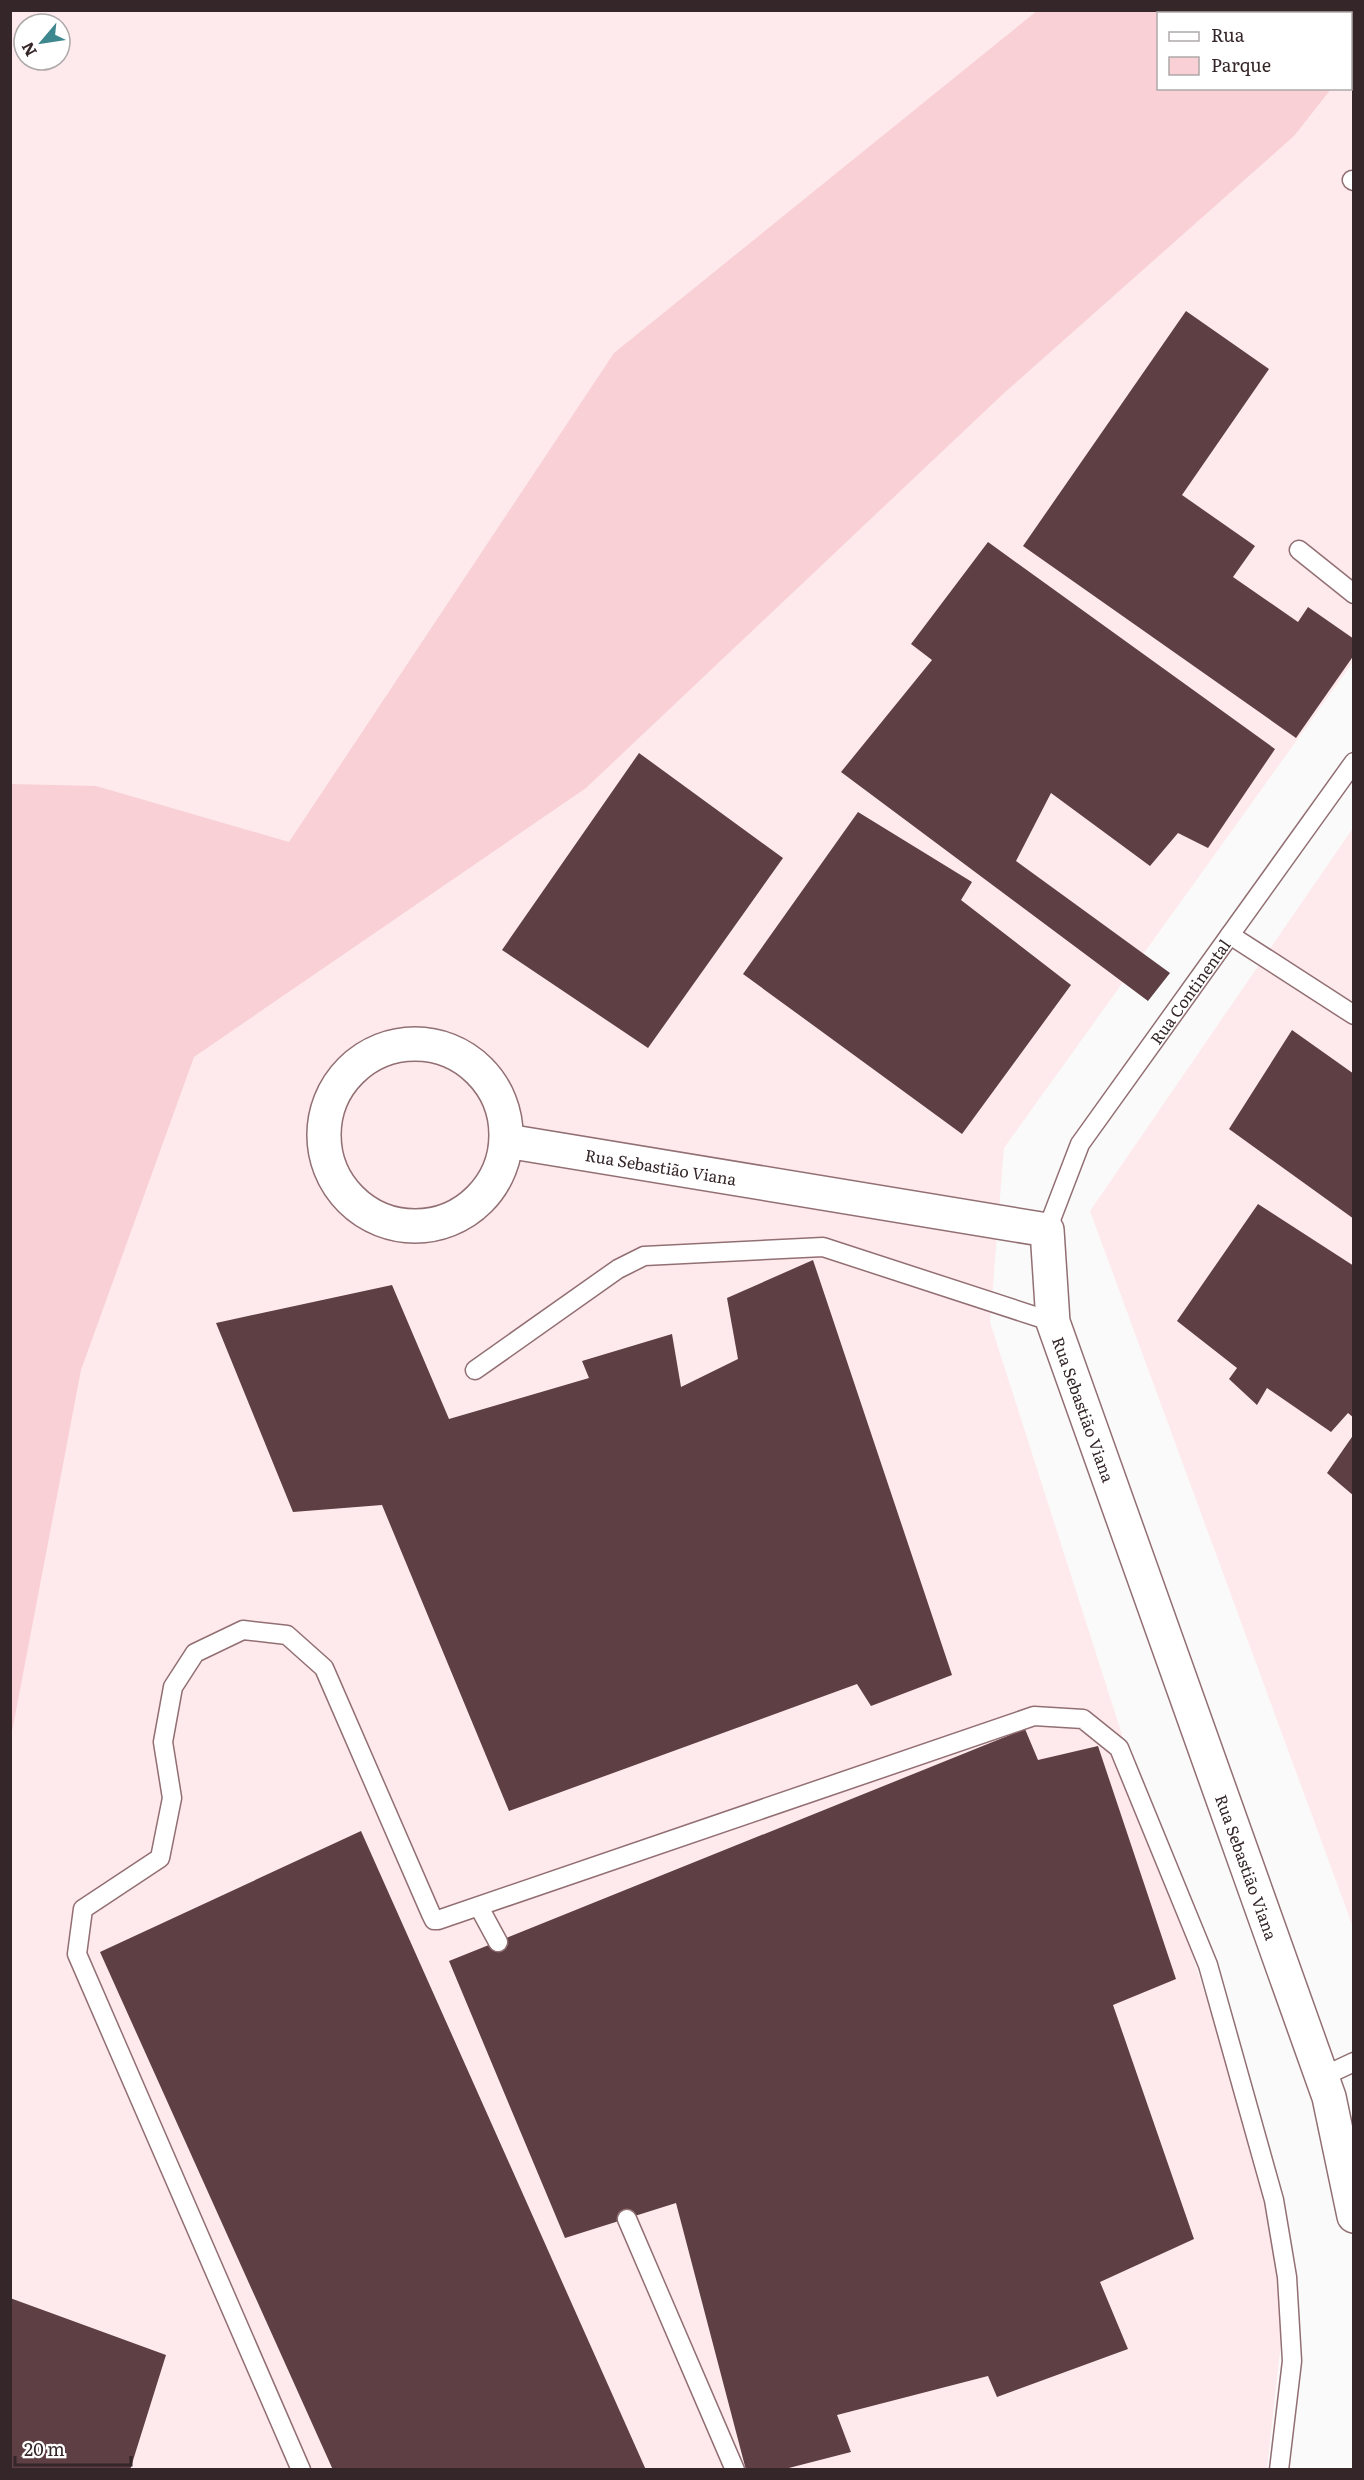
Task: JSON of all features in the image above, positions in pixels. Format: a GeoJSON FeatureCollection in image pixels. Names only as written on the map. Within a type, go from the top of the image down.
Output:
{"type":"FeatureCollection","features":[{"type":"Feature","properties":{"kind":"street"},"geometry":{"type":"LineString","coordinates":[[415,1043],[445,1048],[471,1062],[492,1084],[504,1111],[507,1141],[500,1171],[484,1197],[461,1215],[432,1226],[401,1226],[373,1216],[349,1198],[332,1172],[324,1143],[327,1112],[338,1084],[358,1062],[385,1048],[415,1043]]}},
{"type":"Feature","properties":{"kind":"street","name":"Rua Sebastião Viana"},"geometry":{"type":"LineString","coordinates":[[507,1141],[1047,1230],[1053,1322],[1335,2097],[1353,2216]]}},
{"type":"Feature","properties":{"kind":"lane"},"geometry":{"type":"LineString","coordinates":[[1299,550],[1353,594]]}},
{"type":"Feature","properties":{"kind":"lane","name":"Rua Continental"},"geometry":{"type":"LineString","coordinates":[[1047,1230],[1080,1144],[1353,762]]}},
{"type":"Feature","properties":{"kind":"lane"},"geometry":{"type":"LineString","coordinates":[[1230,935],[1353,1015]]}},
{"type":"Feature","properties":{"kind":"lane"},"geometry":{"type":"LineString","coordinates":[[475,1371],[618,1269],[644,1256],[823,1247],[1053,1322]]}},
{"type":"Feature","properties":{"kind":"lane"},"geometry":{"type":"LineString","coordinates":[[302,2469],[77,1954],[83,1909],[160,1858],[172,1798],[163,1742],[172,1688],[195,1653],[243,1630],[286,1635],[324,1668],[434,1920],[479,1907],[1034,1716],[1083,1719],[1119,1748],[1208,1965],[1274,2200],[1287,2277],[1292,2361],[1278,2469]]}},
{"type":"Feature","properties":{"kind":"lane"},"geometry":{"type":"LineString","coordinates":[[479,1907],[498,1942]]}},
{"type":"Feature","properties":{"kind":"lane"},"geometry":{"type":"LineString","coordinates":[[1335,2097],[1353,2062]]}},
{"type":"Feature","properties":{"kind":"lane"},"geometry":{"type":"LineString","coordinates":[[627,2219],[735,2469]]}},
{"type":"Feature","properties":{"kind":"shaded area"},"geometry":{"type":"Polygon","coordinates":[[[11,11],[1353,11],[1353,662],[1004,1148],[990,1322],[1290,2260],[1267,2469],[11,2470],[11,11]]]}},
{"type":"Feature","properties":{"kind":"shaded area"},"geometry":{"type":"Polygon","coordinates":[[[1353,828],[1353,1927],[1090,1211],[1353,828]]]}},
{"type":"Feature","properties":{"kind":"green space"},"geometry":{"type":"Polygon","coordinates":[[[1038,10],[1353,11],[1352,62],[1352,12],[1157,12],[1157,90],[1330,90],[1294,136],[1003,394],[586,788],[194,1057],[81,1370],[11,1737],[11,784],[96,786],[289,842],[614,353],[1038,10]]]}},
{"type":"Feature","properties":{"kind":"building"},"geometry":{"type":"Polygon","coordinates":[[[1186,311],[1269,369],[1182,495],[1255,546],[1233,577],[1298,622],[1308,607],[1354,639],[1354,655],[1296,738],[1023,546],[1186,311]]]}},
{"type":"Feature","properties":{"kind":"building"},"geometry":{"type":"Polygon","coordinates":[[[988,542],[1275,749],[1208,848],[1178,833],[1150,866],[1051,793],[1016,861],[1170,973],[1148,1001],[841,772],[932,660],[911,644],[988,542]]]}},
{"type":"Feature","properties":{"kind":"building"},"geometry":{"type":"Polygon","coordinates":[[[639,753],[783,858],[648,1048],[502,950],[639,753]]]}},
{"type":"Feature","properties":{"kind":"building"},"geometry":{"type":"Polygon","coordinates":[[[858,812],[972,882],[961,900],[1071,985],[962,1134],[743,974],[858,812]]]}},
{"type":"Feature","properties":{"kind":"building"},"geometry":{"type":"Polygon","coordinates":[[[1292,1030],[1354,1074],[1354,1219],[1229,1129],[1292,1030]]]}},
{"type":"Feature","properties":{"kind":"building"},"geometry":{"type":"Polygon","coordinates":[[[1258,1204],[1354,1266],[1354,1418],[1348,1413],[1331,1432],[1267,1388],[1257,1405],[1229,1379],[1237,1368],[1177,1321],[1258,1204]]]}},
{"type":"Feature","properties":{"kind":"building"},"geometry":{"type":"Polygon","coordinates":[[[813,1260],[952,1675],[871,1706],[857,1684],[509,1811],[382,1505],[293,1512],[216,1323],[392,1285],[449,1419],[589,1378],[582,1361],[672,1334],[681,1387],[738,1359],[727,1298],[813,1260]]]}},
{"type":"Feature","properties":{"kind":"building"},"geometry":{"type":"Polygon","coordinates":[[[1354,1434],[1354,1496],[1327,1473],[1354,1434]]]}},
{"type":"Feature","properties":{"kind":"building"},"geometry":{"type":"Polygon","coordinates":[[[1025,1729],[1038,1760],[1098,1746],[1176,1979],[1113,2005],[1194,2239],[1100,2282],[1128,2349],[997,2397],[988,2376],[837,2415],[851,2452],[781,2470],[746,2470],[676,2203],[565,2238],[449,1961],[1025,1729]]]}},
{"type":"Feature","properties":{"kind":"building"},"geometry":{"type":"Polygon","coordinates":[[[361,1831],[646,2470],[333,2470],[100,1952],[361,1831]]]}},
{"type":"Feature","properties":{"kind":"building"},"geometry":{"type":"Polygon","coordinates":[[[10,2298],[166,2355],[130,2470],[10,2470],[10,2298]]]}}]}
